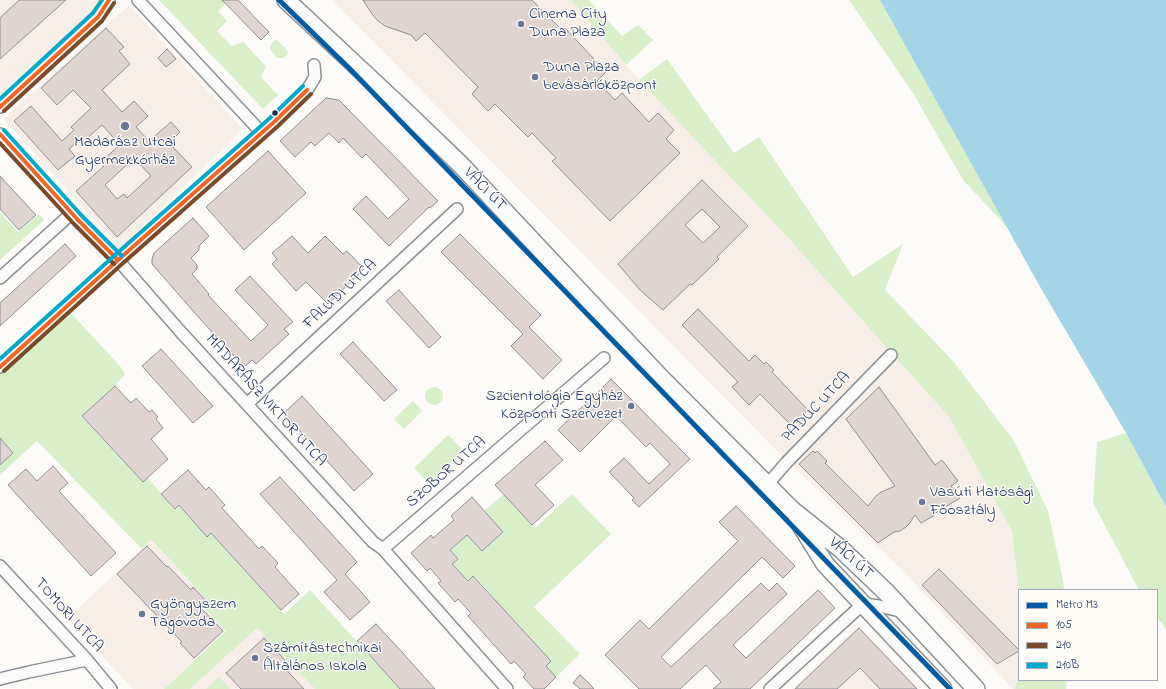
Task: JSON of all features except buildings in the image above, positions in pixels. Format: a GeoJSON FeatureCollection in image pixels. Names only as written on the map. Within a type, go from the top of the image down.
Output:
{"type":"FeatureCollection","features":[{"type":"Feature","properties":{"kind":"main road","name":"VÁCI ÚT"},"geometry":{"type":"LineString","coordinates":[[286,0],[461,165],[659,376],[791,509],[842,550],[887,593],[976,689]]}},
{"type":"Feature","properties":{"kind":"main road","name":"VÁCI ÚT"},"geometry":{"type":"LineString","coordinates":[[791,509],[825,564],[943,689]]}},
{"type":"Feature","properties":{"kind":"street"},"geometry":{"type":"LineString","coordinates":[[0,107],[98,17],[109,0]]}},
{"type":"Feature","properties":{"kind":"street"},"geometry":{"type":"LineString","coordinates":[[138,0],[261,132]]}},
{"type":"Feature","properties":{"kind":"street"},"geometry":{"type":"LineString","coordinates":[[0,367],[307,90],[315,77],[314,65]]}},
{"type":"Feature","properties":{"kind":"street","name":"MADARÁSZ VIKTOR UTCA"},"geometry":{"type":"LineString","coordinates":[[0,134],[72,213],[118,260],[372,542],[383,549],[507,689]]}},
{"type":"Feature","properties":{"kind":"street","name":"FALUDI UTCA"},"geometry":{"type":"LineString","coordinates":[[247,404],[457,209]]}},
{"type":"Feature","properties":{"kind":"street"},"geometry":{"type":"LineString","coordinates":[[0,278],[72,213]]}},
{"type":"Feature","properties":{"kind":"street","name":"PADUC UTCA"},"geometry":{"type":"LineString","coordinates":[[767,485],[786,463],[891,355]]}},
{"type":"Feature","properties":{"kind":"street","name":"SZOBOR UTCA"},"geometry":{"type":"LineString","coordinates":[[383,549],[604,358]]}},
{"type":"Feature","properties":{"kind":"street","name":"TOMORI UTCA"},"geometry":{"type":"LineString","coordinates":[[0,566],[87,660],[111,689]]}},
{"type":"Feature","properties":{"kind":"street"},"geometry":{"type":"LineString","coordinates":[[770,689],[863,604]]}},
{"type":"Feature","properties":{"kind":"street","name":"VÁCI ÚT"},"geometry":{"type":"LineString","coordinates":[[863,604],[879,606],[906,613]]}},
{"type":"Feature","properties":{"kind":"street"},"geometry":{"type":"LineString","coordinates":[[0,679],[87,660]]}},
{"type":"Feature","properties":{"kind":"shaded area"},"geometry":{"type":"Polygon","coordinates":[[[0,0],[110,0],[0,101],[0,0]]]}},
{"type":"Feature","properties":{"kind":"shaded area"},"geometry":{"type":"Polygon","coordinates":[[[332,0],[571,0],[626,65],[790,240],[949,417],[1012,531],[1019,589],[1018,673],[1015,689],[1013,689],[903,571],[781,455],[332,0]]]}},
{"type":"Feature","properties":{"kind":"shaded area","name":"Madarász Utcai Gyermekkórház"},"geometry":{"type":"Polygon","coordinates":[[[129,5],[243,129],[120,249],[3,119],[129,5]]]}},
{"type":"Feature","properties":{"kind":"shaded area","name":"Gyöngyszem Tagóvoda"},"geometry":{"type":"Polygon","coordinates":[[[150,540],[211,603],[205,609],[226,630],[164,689],[133,689],[67,619],[150,540]]]}},
{"type":"Feature","properties":{"kind":"shaded area"},"geometry":{"type":"Polygon","coordinates":[[[858,626],[919,689],[792,689],[858,626]]]}},
{"type":"Feature","properties":{"kind":"shaded area","name":"Számítástechnikai Általános Iskola"},"geometry":{"type":"Polygon","coordinates":[[[257,627],[315,689],[190,689],[257,627]]]}},
{"type":"Feature","properties":{"kind":"green space"},"geometry":{"type":"Polygon","coordinates":[[[159,0],[229,0],[218,11],[227,21],[217,31],[232,46],[243,42],[266,66],[261,77],[278,95],[263,109],[159,0]]]}},
{"type":"Feature","properties":{"kind":"green space"},"geometry":{"type":"Polygon","coordinates":[[[571,0],[589,0],[622,36],[638,25],[653,40],[626,65],[571,0]]]}},
{"type":"Feature","properties":{"kind":"green space"},"geometry":{"type":"Polygon","coordinates":[[[849,0],[880,0],[1008,228],[963,180],[913,93],[849,0]]]}},
{"type":"Feature","properties":{"kind":"green space"},"geometry":{"type":"Polygon","coordinates":[[[275,40],[287,50],[288,54],[283,58],[277,58],[270,49],[270,46],[275,40]]]}},
{"type":"Feature","properties":{"kind":"green space"},"geometry":{"type":"Polygon","coordinates":[[[667,59],[734,153],[759,137],[853,277],[903,244],[885,290],[953,361],[1014,441],[1048,511],[1064,589],[1019,589],[1012,531],[949,417],[790,240],[639,80],[667,59]]]}},
{"type":"Feature","properties":{"kind":"green space"},"geometry":{"type":"Polygon","coordinates":[[[0,212],[18,232],[39,214],[44,220],[0,260],[0,212]]]}},
{"type":"Feature","properties":{"kind":"green space"},"geometry":{"type":"Polygon","coordinates":[[[66,308],[120,366],[125,374],[115,386],[82,417],[143,482],[148,478],[174,509],[179,505],[207,536],[211,533],[284,614],[310,590],[400,689],[315,689],[257,628],[190,689],[164,689],[226,631],[205,609],[210,603],[151,540],[142,548],[139,546],[37,441],[0,475],[0,367],[66,308]]]}},
{"type":"Feature","properties":{"kind":"green space"},"geometry":{"type":"Polygon","coordinates":[[[430,387],[438,387],[443,392],[441,403],[438,405],[430,405],[425,400],[425,392],[430,387]]]}},
{"type":"Feature","properties":{"kind":"green space"},"geometry":{"type":"Polygon","coordinates":[[[413,401],[422,411],[404,429],[394,419],[413,401]]]}},
{"type":"Feature","properties":{"kind":"green space"},"geometry":{"type":"Polygon","coordinates":[[[1126,433],[1166,507],[1166,629],[1158,618],[1158,589],[1138,589],[1093,503],[1097,442],[1126,433]]]}},
{"type":"Feature","properties":{"kind":"green space"},"geometry":{"type":"Polygon","coordinates":[[[448,435],[464,451],[429,484],[414,468],[448,435]]]}},
{"type":"Feature","properties":{"kind":"green space"},"geometry":{"type":"Polygon","coordinates":[[[504,494],[535,528],[572,494],[611,534],[534,607],[580,654],[556,677],[546,666],[551,661],[531,640],[515,633],[521,628],[504,610],[499,614],[495,599],[474,576],[468,581],[452,564],[458,559],[450,550],[467,535],[482,551],[503,533],[484,511],[504,494]]]}},
{"type":"Feature","properties":{"kind":"green space"},"geometry":{"type":"Polygon","coordinates":[[[1018,673],[1018,681],[1067,681],[1066,689],[1015,689],[1018,673]]]}},
{"type":"Feature","properties":{"kind":"green space"},"geometry":{"type":"Polygon","coordinates":[[[219,677],[230,689],[206,689],[219,677]]]}},
{"type":"Feature","properties":{"kind":"water"},"geometry":{"type":"Polygon","coordinates":[[[880,0],[1166,0],[1166,507],[1126,433],[1043,292],[880,0]]]}},
{"type":"Feature","properties":{"kind":"metro line","name":"M3"},"geometry":{"type":"LineString","coordinates":[[279,0],[350,69],[950,689]]}},
{"type":"Feature","properties":{"kind":"transit line","name":"210B"},"geometry":{"type":"LineString","coordinates":[[0,99],[93,13],[102,0]]}},
{"type":"Feature","properties":{"kind":"transit line","name":"105"},"geometry":{"type":"LineString","coordinates":[[0,107],[98,17],[109,0]]}},
{"type":"Feature","properties":{"kind":"transit line","name":"210"},"geometry":{"type":"LineString","coordinates":[[4,111],[102,21],[114,3]]}},
{"type":"Feature","properties":{"kind":"transit line","name":"210B"},"geometry":{"type":"LineString","coordinates":[[0,359],[270,118],[303,86]]}},
{"type":"Feature","properties":{"kind":"transit line","name":"105"},"geometry":{"type":"LineString","coordinates":[[0,367],[274,122],[307,90]]}},
{"type":"Feature","properties":{"kind":"transit line","name":"210"},"geometry":{"type":"LineString","coordinates":[[4,371],[278,126],[311,94]]}},
{"type":"Feature","properties":{"kind":"transit line","name":"210B"},"geometry":{"type":"LineString","coordinates":[[4,130],[82,216],[122,256]]}},
{"type":"Feature","properties":{"kind":"transit line","name":"105"},"geometry":{"type":"LineString","coordinates":[[0,134],[78,220],[118,260]]}},
{"type":"Feature","properties":{"kind":"transit line","name":"210"},"geometry":{"type":"LineString","coordinates":[[0,143],[74,224],[114,264]]}},
{"type":"Feature","properties":{"kind":"place","name":"Cinema City Duna Plaza"},"geometry":{"type":"Point","coordinates":[521,24]}},
{"type":"Feature","properties":{"kind":"place","name":"Duna Plaza bevásárlóközpont"},"geometry":{"type":"Point","coordinates":[535,77]}},
{"type":"Feature","properties":{"kind":"place","name":"Madarász Utcai Gyermekkórház"},"geometry":{"type":"Point","coordinates":[125,126]}},
{"type":"Feature","properties":{"kind":"place","name":"Szcientológia Egyház Központi Szervezet"},"geometry":{"type":"Point","coordinates":[631,406]}},
{"type":"Feature","properties":{"kind":"place","name":"Vasúti Hatósági Főosztály"},"geometry":{"type":"Point","coordinates":[922,502]}},
{"type":"Feature","properties":{"kind":"place","name":"Gyöngyszem Tagóvoda"},"geometry":{"type":"Point","coordinates":[142,614]}},
{"type":"Feature","properties":{"kind":"place","name":"Számítástechnikai Általános Iskola"},"geometry":{"type":"Point","coordinates":[255,658]}}]}
